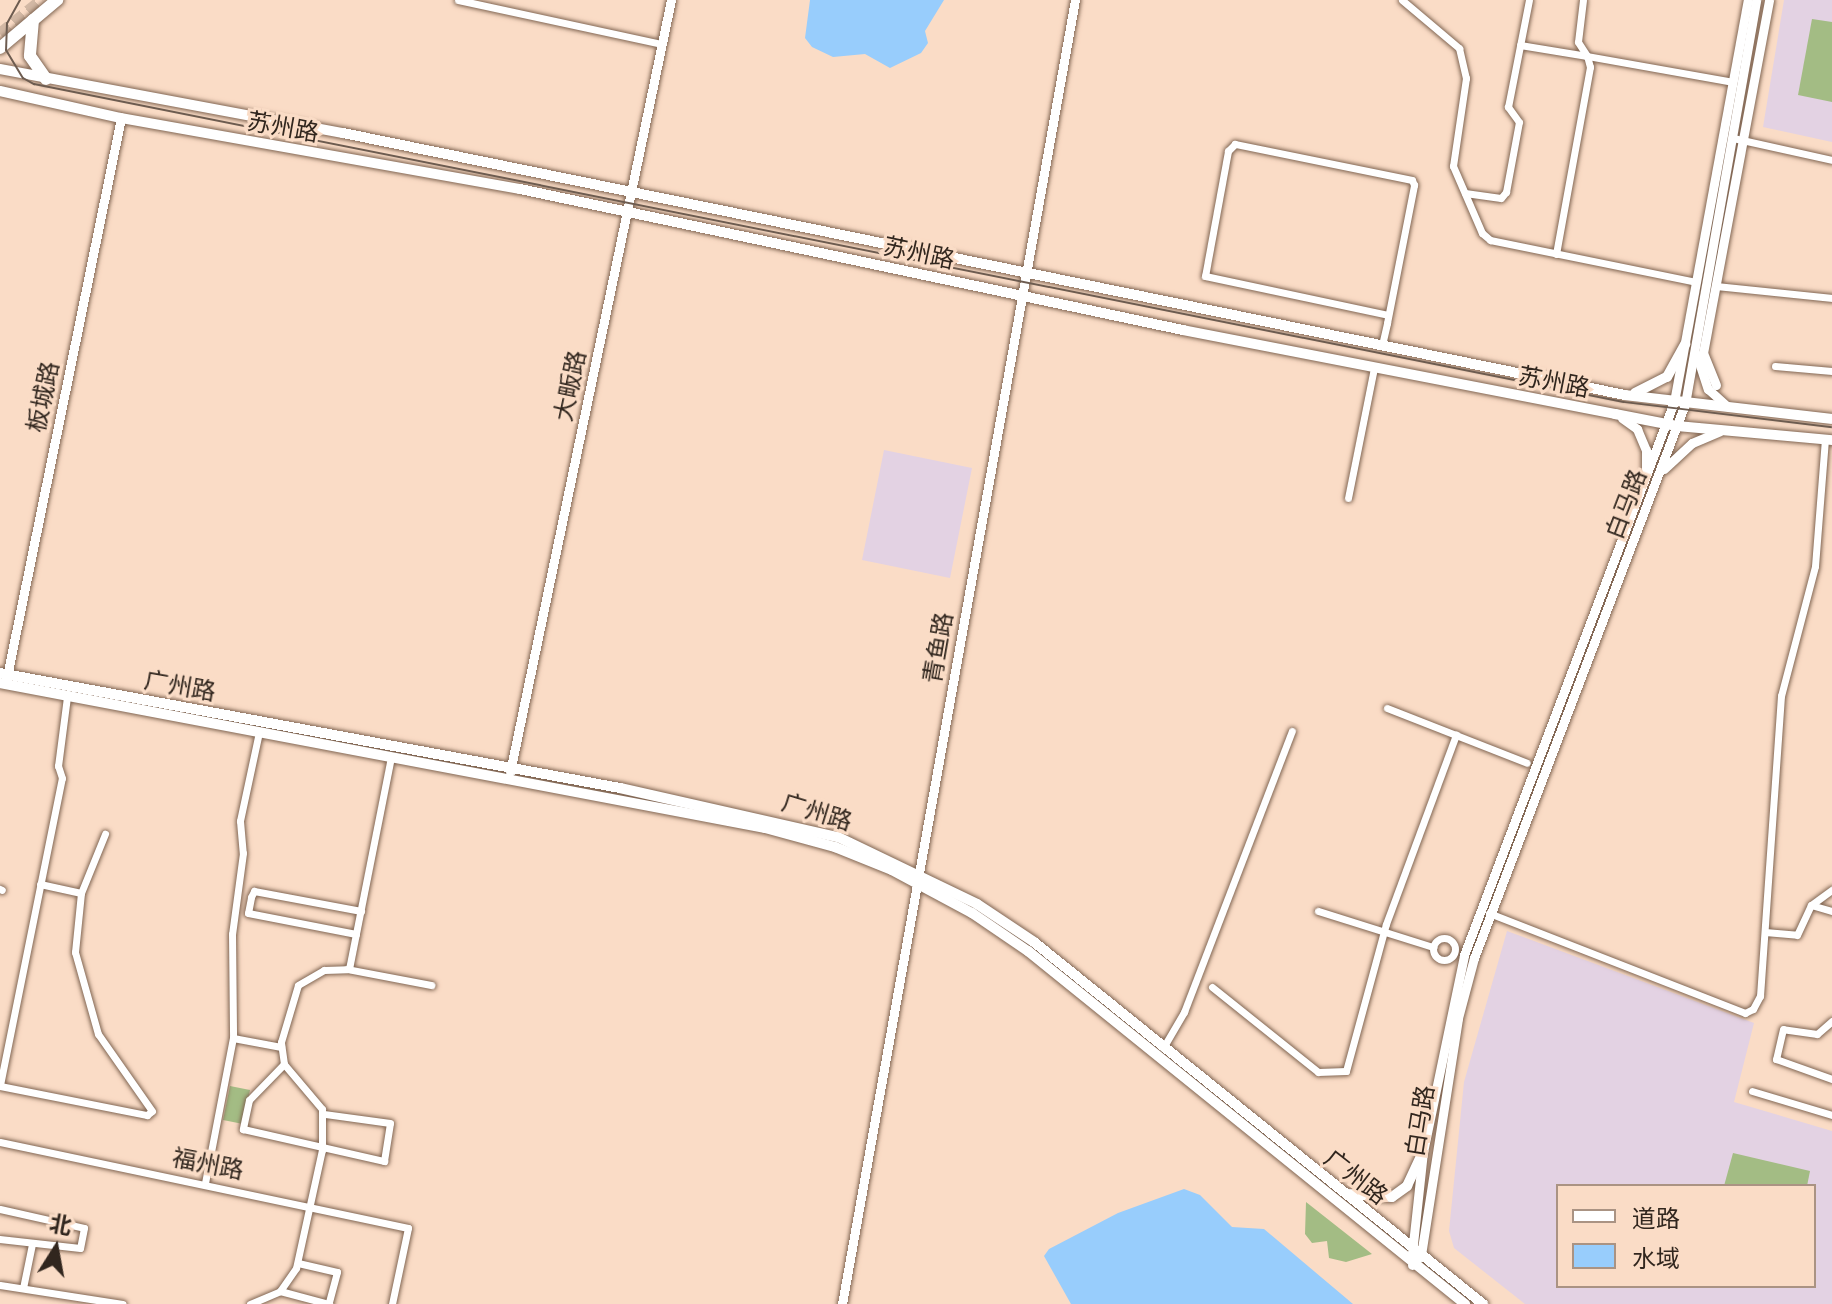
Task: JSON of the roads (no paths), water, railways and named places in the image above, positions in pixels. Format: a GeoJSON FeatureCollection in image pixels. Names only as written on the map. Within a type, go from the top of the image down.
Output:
{"type":"FeatureCollection","features":[{"type":"Feature","properties":{"kind":"main road"},"geometry":{"type":"LineString","coordinates":[[0,48],[57,0]]}},
{"type":"Feature","properties":{"kind":"main road"},"geometry":{"type":"LineString","coordinates":[[33,20],[30,56],[46,79]]}},
{"type":"Feature","properties":{"kind":"main road","name":"苏州路"},"geometry":{"type":"LineString","coordinates":[[0,69],[1625,395],[1832,419]]}},
{"type":"Feature","properties":{"kind":"main road","name":"苏州路"},"geometry":{"type":"LineString","coordinates":[[1,92],[121,118],[627,212],[1374,368],[1615,414],[1672,424],[1829,439]]}},
{"type":"Feature","properties":{"kind":"main road"},"geometry":{"type":"LineString","coordinates":[[1625,395],[1659,384],[1685,344]]}},
{"type":"Feature","properties":{"kind":"main road","name":"广州路"},"geometry":{"type":"LineString","coordinates":[[3,679],[67,697],[765,828],[835,847],[977,904],[1034,942],[1483,1304]]}},
{"type":"Feature","properties":{"kind":"main road","name":"广州路"},"geometry":{"type":"LineString","coordinates":[[3,679],[511,767],[767,818],[838,837],[917,879],[1039,959],[1412,1265],[1465,1304]]}},
{"type":"Feature","properties":{"kind":"main road"},"geometry":{"type":"LineString","coordinates":[[1346,1194],[1392,1197],[1407,1186],[1423,1152]]}},
{"type":"Feature","properties":{"kind":"street"},"geometry":{"type":"LineString","coordinates":[[458,0],[662,44]]}},
{"type":"Feature","properties":{"kind":"street","name":"大畈路"},"geometry":{"type":"LineString","coordinates":[[508,779],[671,0]]}},
{"type":"Feature","properties":{"kind":"street","name":"青鱼路"},"geometry":{"type":"LineString","coordinates":[[842,1304],[1075,0]]}},
{"type":"Feature","properties":{"kind":"street"},"geometry":{"type":"LineString","coordinates":[[1402,0],[1459,48],[1466,78],[1453,166],[1490,240],[1696,282]]}},
{"type":"Feature","properties":{"kind":"street"},"geometry":{"type":"LineString","coordinates":[[1465,193],[1501,198],[1506,192],[1519,122],[1508,107],[1529,0]]}},
{"type":"Feature","properties":{"kind":"street"},"geometry":{"type":"LineString","coordinates":[[1556,254],[1590,67],[1578,42],[1583,0]]}},
{"type":"Feature","properties":{"kind":"street","name":"白马路"},"geometry":{"type":"LineString","coordinates":[[1680,403],[1685,344],[1748,0]]}},
{"type":"Feature","properties":{"kind":"street","name":"白马路"},"geometry":{"type":"LineString","coordinates":[[1416,1252],[1458,1018],[1490,913],[1680,403],[1738,140],[1756,0]]}},
{"type":"Feature","properties":{"kind":"street"},"geometry":{"type":"LineString","coordinates":[[1716,385],[1703,353],[1738,140],[1769,0]]}},
{"type":"Feature","properties":{"kind":"street"},"geometry":{"type":"LineString","coordinates":[[1520,45],[1733,82]]}},
{"type":"Feature","properties":{"kind":"street","name":"板城路"},"geometry":{"type":"LineString","coordinates":[[3,679],[121,118]]}},
{"type":"Feature","properties":{"kind":"street"},"geometry":{"type":"LineString","coordinates":[[1738,140],[1832,160]]}},
{"type":"Feature","properties":{"kind":"street"},"geometry":{"type":"LineString","coordinates":[[1382,345],[1388,315],[1412,180],[1235,144],[1228,151],[1205,276],[1388,315]]}},
{"type":"Feature","properties":{"kind":"street"},"geometry":{"type":"LineString","coordinates":[[1716,286],[1832,298]]}},
{"type":"Feature","properties":{"kind":"street"},"geometry":{"type":"LineString","coordinates":[[1697,337],[1703,381],[1719,402],[1738,410]]}},
{"type":"Feature","properties":{"kind":"street"},"geometry":{"type":"LineString","coordinates":[[1775,366],[1832,371]]}},
{"type":"Feature","properties":{"kind":"street"},"geometry":{"type":"LineString","coordinates":[[1348,498],[1374,368]]}},
{"type":"Feature","properties":{"kind":"street"},"geometry":{"type":"LineString","coordinates":[[1615,414],[1637,429],[1646,450],[1649,484]]}},
{"type":"Feature","properties":{"kind":"street"},"geometry":{"type":"LineString","coordinates":[[1649,484],[1671,459],[1692,443],[1728,430]]}},
{"type":"Feature","properties":{"kind":"street"},"geometry":{"type":"LineString","coordinates":[[1480,909],[1745,1013],[1760,996],[1781,696],[1815,566],[1829,439]]}},
{"type":"Feature","properties":{"kind":"street","name":"白马路"},"geometry":{"type":"LineString","coordinates":[[1416,1252],[1423,1152],[1447,1015],[1480,909],[1649,484]]}},
{"type":"Feature","properties":{"kind":"street"},"geometry":{"type":"LineString","coordinates":[[67,697],[58,766],[62,778],[0,1086],[147,1115],[152,1111],[152,1103],[113,1062],[93,1020],[75,952],[81,893],[105,834]]}},
{"type":"Feature","properties":{"kind":"street"},"geometry":{"type":"LineString","coordinates":[[1387,708],[1527,763]]}},
{"type":"Feature","properties":{"kind":"street"},"geometry":{"type":"LineString","coordinates":[[1163,1048],[1184,1012],[1292,731]]}},
{"type":"Feature","properties":{"kind":"street"},"geometry":{"type":"LineString","coordinates":[[205,1183],[233,1038],[234,909],[243,853],[240,821],[259,732]]}},
{"type":"Feature","properties":{"kind":"street"},"geometry":{"type":"LineString","coordinates":[[1212,987],[1318,1072],[1346,1071],[1384,932],[1456,735]]}},
{"type":"Feature","properties":{"kind":"street"},"geometry":{"type":"LineString","coordinates":[[349,969],[391,756]]}},
{"type":"Feature","properties":{"kind":"street"},"geometry":{"type":"LineString","coordinates":[[40,884],[81,893]]}},
{"type":"Feature","properties":{"kind":"street"},"geometry":{"type":"LineString","coordinates":[[1765,932],[1797,935],[1811,905],[1832,890]]}},
{"type":"Feature","properties":{"kind":"street"},"geometry":{"type":"LineString","coordinates":[[248,913],[254,891],[361,911]]}},
{"type":"Feature","properties":{"kind":"street"},"geometry":{"type":"LineString","coordinates":[[1811,905],[1832,911]]}},
{"type":"Feature","properties":{"kind":"street"},"geometry":{"type":"LineString","coordinates":[[234,909],[356,934]]}},
{"type":"Feature","properties":{"kind":"street"},"geometry":{"type":"LineString","coordinates":[[1318,911],[1433,947]]}},
{"type":"Feature","properties":{"kind":"street"},"geometry":{"type":"LineString","coordinates":[[1443,937],[1457,941],[1450,961],[1437,957],[1433,947],[1443,937]]}},
{"type":"Feature","properties":{"kind":"street"},"geometry":{"type":"LineString","coordinates":[[250,1304],[280,1291],[298,1263],[322,1150],[324,1114],[284,1064],[281,1047],[298,985],[324,970],[349,969],[431,985]]}},
{"type":"Feature","properties":{"kind":"street"},"geometry":{"type":"LineString","coordinates":[[1832,1021],[1817,1034],[1783,1029],[1776,1059],[1832,1079]]}},
{"type":"Feature","properties":{"kind":"street"},"geometry":{"type":"LineString","coordinates":[[233,1038],[281,1047]]}},
{"type":"Feature","properties":{"kind":"street"},"geometry":{"type":"LineString","coordinates":[[284,1064],[249,1100],[243,1129],[382,1162],[391,1125],[324,1114]]}},
{"type":"Feature","properties":{"kind":"street"},"geometry":{"type":"LineString","coordinates":[[1752,1091],[1832,1115]]}},
{"type":"Feature","properties":{"kind":"street","name":"福州路"},"geometry":{"type":"LineString","coordinates":[[0,1142],[311,1205],[408,1228],[392,1304]]}},
{"type":"Feature","properties":{"kind":"street"},"geometry":{"type":"LineString","coordinates":[[0,1209],[84,1228],[80,1248],[0,1239]]}},
{"type":"Feature","properties":{"kind":"street"},"geometry":{"type":"LineString","coordinates":[[23,1288],[32,1244]]}},
{"type":"Feature","properties":{"kind":"street"},"geometry":{"type":"LineString","coordinates":[[1412,1265],[1416,1252]]}},
{"type":"Feature","properties":{"kind":"street"},"geometry":{"type":"LineString","coordinates":[[280,1291],[329,1303],[337,1272],[298,1263]]}},
{"type":"Feature","properties":{"kind":"street"},"geometry":{"type":"LineString","coordinates":[[0,1285],[60,1291],[123,1304]]}},
{"type":"Feature","properties":{"kind":"street"},"geometry":{"type":"LineString","coordinates":[[57,1304],[60,1291]]}},
{"type":"Feature","properties":{"kind":"water"},"geometry":{"type":"Polygon","coordinates":[[[810,0],[944,0],[925,31],[928,43],[921,53],[890,68],[865,54],[833,57],[812,47],[805,38],[810,0]]]}},
{"type":"Feature","properties":{"kind":"water"},"geometry":{"type":"Polygon","coordinates":[[[1184,1189],[1200,1195],[1232,1227],[1264,1229],[1353,1304],[1071,1304],[1044,1256],[1049,1249],[1118,1213],[1184,1189]]]}},
{"type":"Feature","properties":{"kind":"tunnel"},"geometry":{"type":"LineString","coordinates":[[0,34],[42,0]]}},
{"type":"Feature","properties":{"kind":"tram line"},"geometry":{"type":"LineString","coordinates":[[20,0],[7,23],[6,50],[23,78],[34,84],[1624,402],[1832,427]]}}]}
